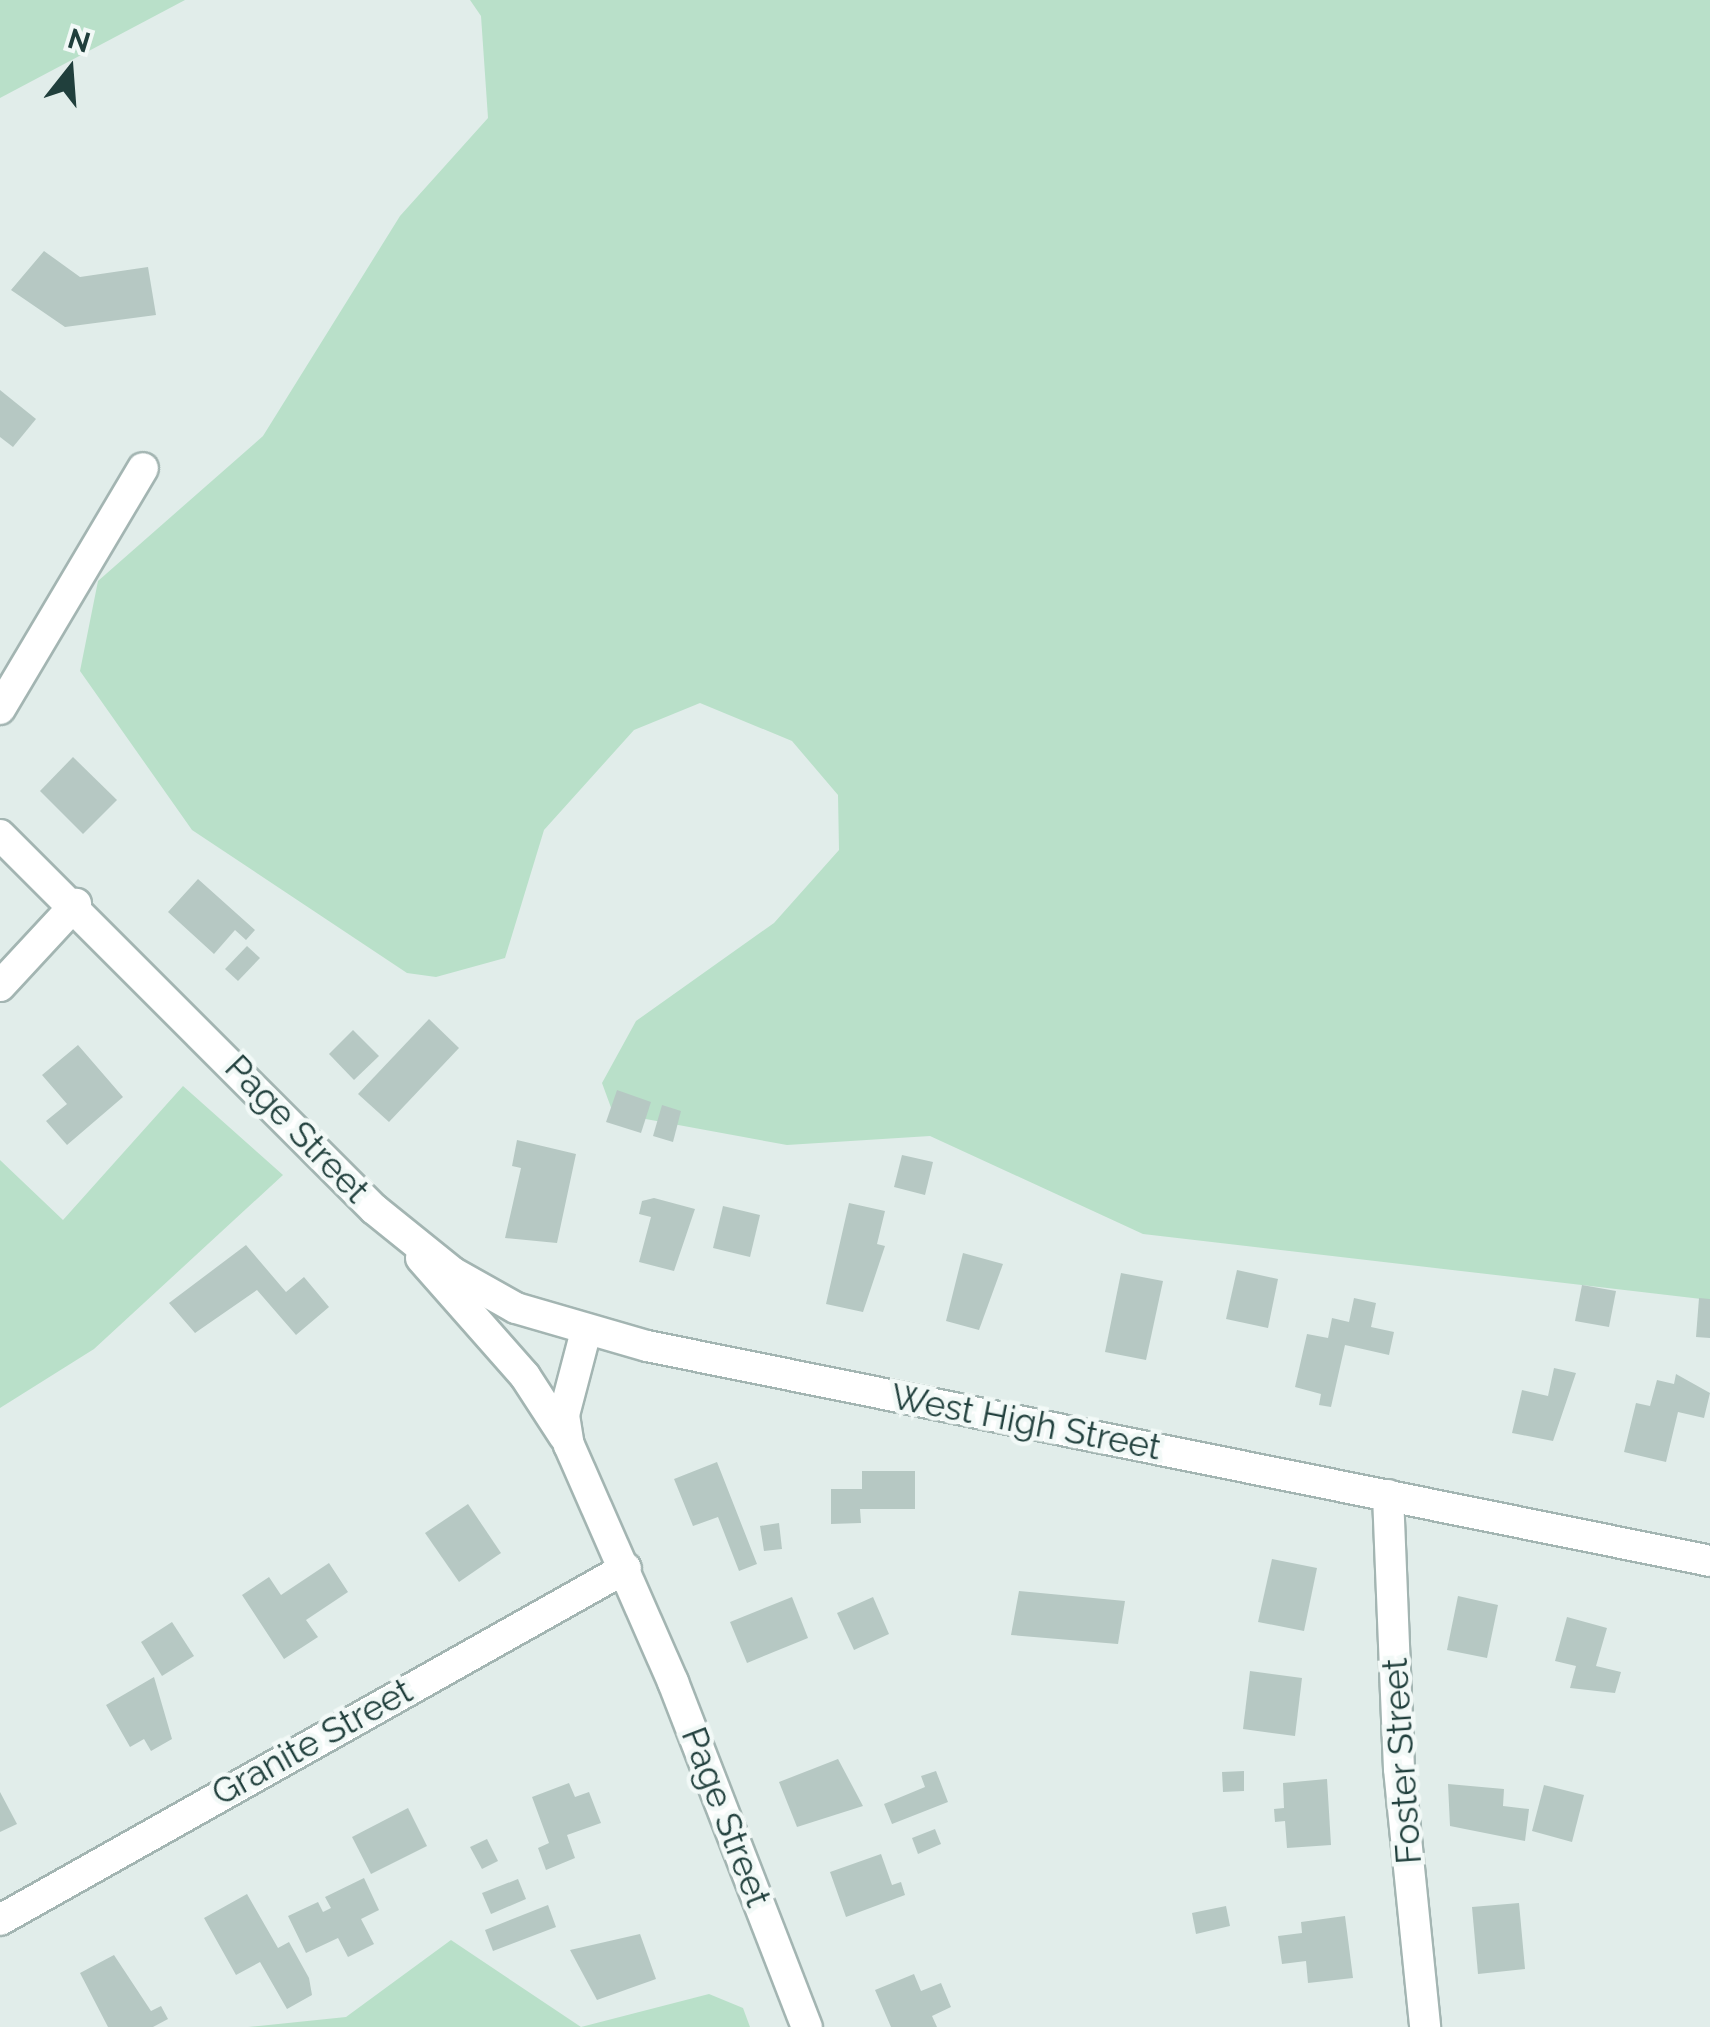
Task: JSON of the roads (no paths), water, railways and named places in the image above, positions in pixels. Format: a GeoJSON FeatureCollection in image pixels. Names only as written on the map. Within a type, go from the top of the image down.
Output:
{"type":"FeatureCollection","features":[{"type":"Feature","properties":{"kind":"street"},"geometry":{"type":"LineString","coordinates":[[0,709],[143,468]]}},
{"type":"Feature","properties":{"kind":"street","name":"Page Street"},"geometry":{"type":"LineString","coordinates":[[0,835],[76,904],[374,1209],[526,1376],[569,1444],[626,1568],[807,2027]]}},
{"type":"Feature","properties":{"kind":"street"},"geometry":{"type":"LineString","coordinates":[[0,986],[76,904]]}},
{"type":"Feature","properties":{"kind":"street","name":"West High Street"},"geometry":{"type":"LineString","coordinates":[[374,1209],[475,1288],[586,1331],[1710,1561]]}},
{"type":"Feature","properties":{"kind":"street","name":"Page Street"},"geometry":{"type":"LineString","coordinates":[[569,1444],[566,1400],[586,1331]]}},
{"type":"Feature","properties":{"kind":"street","name":"Foster Street"},"geometry":{"type":"LineString","coordinates":[[1388,1495],[1399,1769],[1424,2027]]}},
{"type":"Feature","properties":{"kind":"street","name":"Granite Street"},"geometry":{"type":"LineString","coordinates":[[0,1920],[626,1568]]}}]}
